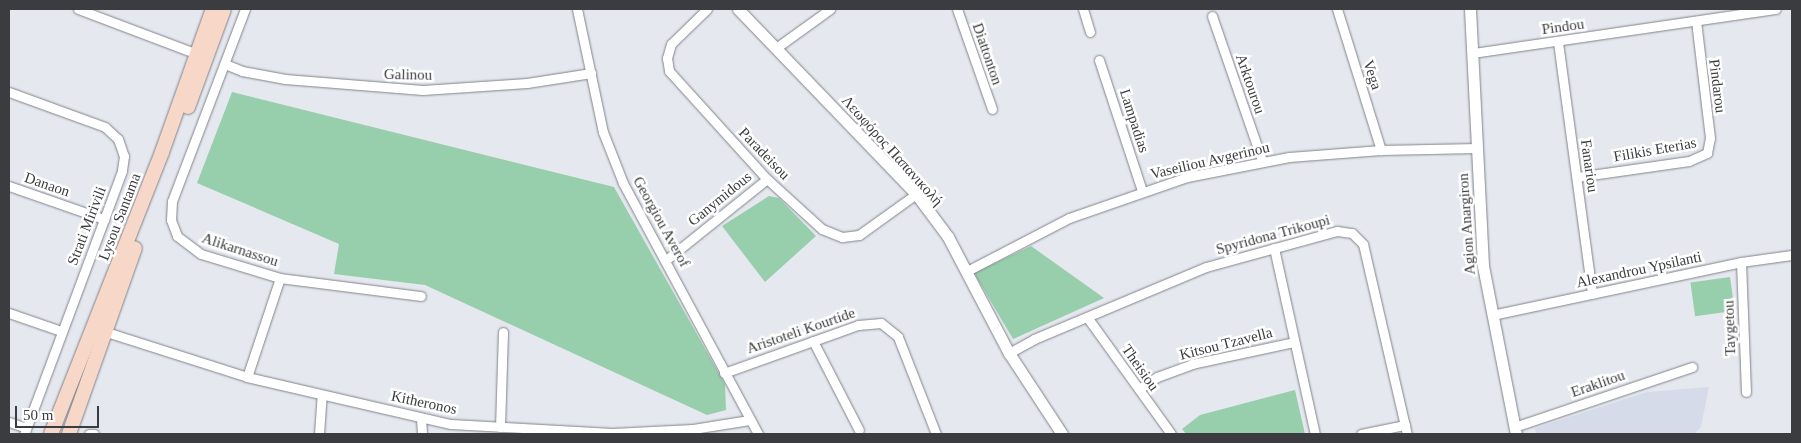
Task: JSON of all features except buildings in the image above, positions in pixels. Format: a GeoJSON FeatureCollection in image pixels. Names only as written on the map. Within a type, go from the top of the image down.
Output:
{"type":"FeatureCollection","features":[{"type":"Feature","properties":{"kind":"main road","name":"Lysou Santama"},"geometry":{"type":"LineString","coordinates":[[202,56],[213,9]]}},
{"type":"Feature","properties":{"kind":"main road","name":"Lysou Santama"},"geometry":{"type":"LineString","coordinates":[[51,434],[98,330],[202,56],[224,9]]}},
{"type":"Feature","properties":{"kind":"main road","name":"Lysou Santama"},"geometry":{"type":"LineString","coordinates":[[69,434],[98,330]]}},
{"type":"Feature","properties":{"kind":"street"},"geometry":{"type":"LineString","coordinates":[[78,9],[202,56]]}},
{"type":"Feature","properties":{"kind":"street","name":"Alikarnassou"},"geometry":{"type":"LineString","coordinates":[[245,9],[172,201],[173,226],[185,245],[201,254],[280,278],[421,296]]}},
{"type":"Feature","properties":{"kind":"street","name":"Georgiou Averof"},"geometry":{"type":"LineString","coordinates":[[577,9],[603,132],[623,183],[758,434]]}},
{"type":"Feature","properties":{"kind":"street","name":"Paradeisou"},"geometry":{"type":"LineString","coordinates":[[707,9],[672,44],[667,53],[668,68],[767,178],[822,229],[842,237],[865,232],[916,194]]}},
{"type":"Feature","properties":{"kind":"street","name":"Λεωφόρος Παπανικολή"},"geometry":{"type":"LineString","coordinates":[[738,9],[916,194],[948,237],[1009,354],[1062,434]]}},
{"type":"Feature","properties":{"kind":"street"},"geometry":{"type":"LineString","coordinates":[[776,48],[830,9]]}},
{"type":"Feature","properties":{"kind":"street","name":"Diattonton"},"geometry":{"type":"LineString","coordinates":[[957,9],[992,109]]}},
{"type":"Feature","properties":{"kind":"street"},"geometry":{"type":"LineString","coordinates":[[1083,9],[1090,32]]}},
{"type":"Feature","properties":{"kind":"street","name":"Vega"},"geometry":{"type":"LineString","coordinates":[[1337,9],[1381,150]]}},
{"type":"Feature","properties":{"kind":"street","name":"Agion Anargiron"},"geometry":{"type":"LineString","coordinates":[[1470,9],[1483,266],[1515,430]]}},
{"type":"Feature","properties":{"kind":"street","name":"Pindou"},"geometry":{"type":"LineString","coordinates":[[1473,53],[1776,9]]}},
{"type":"Feature","properties":{"kind":"street","name":"Arktourou"},"geometry":{"type":"LineString","coordinates":[[1212,16],[1262,160]]}},
{"type":"Feature","properties":{"kind":"street","name":"Pindarou"},"geometry":{"type":"LineString","coordinates":[[1696,22],[1710,138],[1707,154]]}},
{"type":"Feature","properties":{"kind":"street","name":"Fanariou"},"geometry":{"type":"LineString","coordinates":[[1558,42],[1592,294]]}},
{"type":"Feature","properties":{"kind":"street","name":"Lampadias"},"geometry":{"type":"LineString","coordinates":[[1099,60],[1142,191]]}},
{"type":"Feature","properties":{"kind":"street","name":"Galinou"},"geometry":{"type":"LineString","coordinates":[[225,64],[242,71],[284,80],[423,90],[527,83],[591,73]]}},
{"type":"Feature","properties":{"kind":"street","name":"Strati Mirivili"},"geometry":{"type":"LineString","coordinates":[[9,92],[105,127],[118,139],[123,151],[123,167],[25,431]]}},
{"type":"Feature","properties":{"kind":"street","name":"Vaseiliou Avgerinou"},"geometry":{"type":"LineString","coordinates":[[967,271],[1069,218],[1142,191],[1262,160],[1381,150],[1477,148]]}},
{"type":"Feature","properties":{"kind":"street","name":"Filikis Eterias"},"geometry":{"type":"LineString","coordinates":[[1577,177],[1688,161],[1707,154]]}},
{"type":"Feature","properties":{"kind":"street","name":"Ganymidous"},"geometry":{"type":"LineString","coordinates":[[666,260],[767,178]]}},
{"type":"Feature","properties":{"kind":"street","name":"Danaon"},"geometry":{"type":"LineString","coordinates":[[9,186],[104,219]]}},
{"type":"Feature","properties":{"kind":"street","name":"Spyridona Trikoupi"},"geometry":{"type":"LineString","coordinates":[[1009,354],[1087,317],[1206,267],[1337,231],[1352,233],[1363,244],[1406,430]]}},
{"type":"Feature","properties":{"kind":"street","name":"Kitsou Tzavella"},"geometry":{"type":"LineString","coordinates":[[1274,248],[1315,434]]}},
{"type":"Feature","properties":{"kind":"street","name":"Alexandrou Ypsilanti"},"geometry":{"type":"LineString","coordinates":[[1492,315],[1741,262],[1792,255]]}},
{"type":"Feature","properties":{"kind":"street","name":"Taygetou"},"geometry":{"type":"LineString","coordinates":[[1741,262],[1746,392]]}},
{"type":"Feature","properties":{"kind":"street"},"geometry":{"type":"LineString","coordinates":[[247,377],[280,278]]}},
{"type":"Feature","properties":{"kind":"street"},"geometry":{"type":"LineString","coordinates":[[9,313],[61,331]]}},
{"type":"Feature","properties":{"kind":"street","name":"Theisiou"},"geometry":{"type":"LineString","coordinates":[[1087,317],[1170,434]]}},
{"type":"Feature","properties":{"kind":"street","name":"Aristoteli Kourtide"},"geometry":{"type":"LineString","coordinates":[[724,373],[813,341],[870,323],[881,323],[893,330],[936,434]]}},
{"type":"Feature","properties":{"kind":"street","name":"Kitheronos"},"geometry":{"type":"LineString","coordinates":[[98,330],[247,377],[421,419],[500,427],[612,433],[693,429],[749,420]]}},
{"type":"Feature","properties":{"kind":"street"},"geometry":{"type":"LineString","coordinates":[[500,427],[503,332]]}},
{"type":"Feature","properties":{"kind":"street"},"geometry":{"type":"LineString","coordinates":[[813,341],[859,430]]}},
{"type":"Feature","properties":{"kind":"street","name":"Kitsou Tzavella"},"geometry":{"type":"LineString","coordinates":[[1139,389],[1157,377],[1192,364],[1294,342]]}},
{"type":"Feature","properties":{"kind":"street","name":"Eraklitou"},"geometry":{"type":"LineString","coordinates":[[1515,430],[1692,367]]}},
{"type":"Feature","properties":{"kind":"street"},"geometry":{"type":"LineString","coordinates":[[319,434],[322,395]]}},
{"type":"Feature","properties":{"kind":"street"},"geometry":{"type":"LineString","coordinates":[[421,419],[422,434]]}},
{"type":"Feature","properties":{"kind":"street"},"geometry":{"type":"LineString","coordinates":[[9,422],[25,431]]}},
{"type":"Feature","properties":{"kind":"street"},"geometry":{"type":"LineString","coordinates":[[1361,434],[1406,430]]}},
{"type":"Feature","properties":{"kind":"street"},"geometry":{"type":"LineString","coordinates":[[89,434],[94,434]]}},
{"type":"Feature","properties":{"kind":"shaded area"},"geometry":{"type":"Polygon","coordinates":[[[1709,387],[1701,427],[1694,434],[1536,434],[1535,428],[1647,392],[1709,387]]]}},
{"type":"Feature","properties":{"kind":"green space"},"geometry":{"type":"Polygon","coordinates":[[[232,92],[614,187],[725,384],[726,410],[707,415],[425,285],[334,274],[339,244],[197,183],[232,92]]]}},
{"type":"Feature","properties":{"kind":"green space"},"geometry":{"type":"Polygon","coordinates":[[[769,196],[779,198],[816,236],[765,282],[722,226],[769,196]]]}},
{"type":"Feature","properties":{"kind":"green space"},"geometry":{"type":"Polygon","coordinates":[[[1031,246],[1104,298],[1013,339],[974,273],[1031,246]]]}},
{"type":"Feature","properties":{"kind":"green space"},"geometry":{"type":"Polygon","coordinates":[[[1730,277],[1735,311],[1695,316],[1690,283],[1730,277]]]}},
{"type":"Feature","properties":{"kind":"green space"},"geometry":{"type":"Polygon","coordinates":[[[1295,390],[1305,434],[1186,434],[1182,429],[1200,415],[1295,390]]]}}]}
